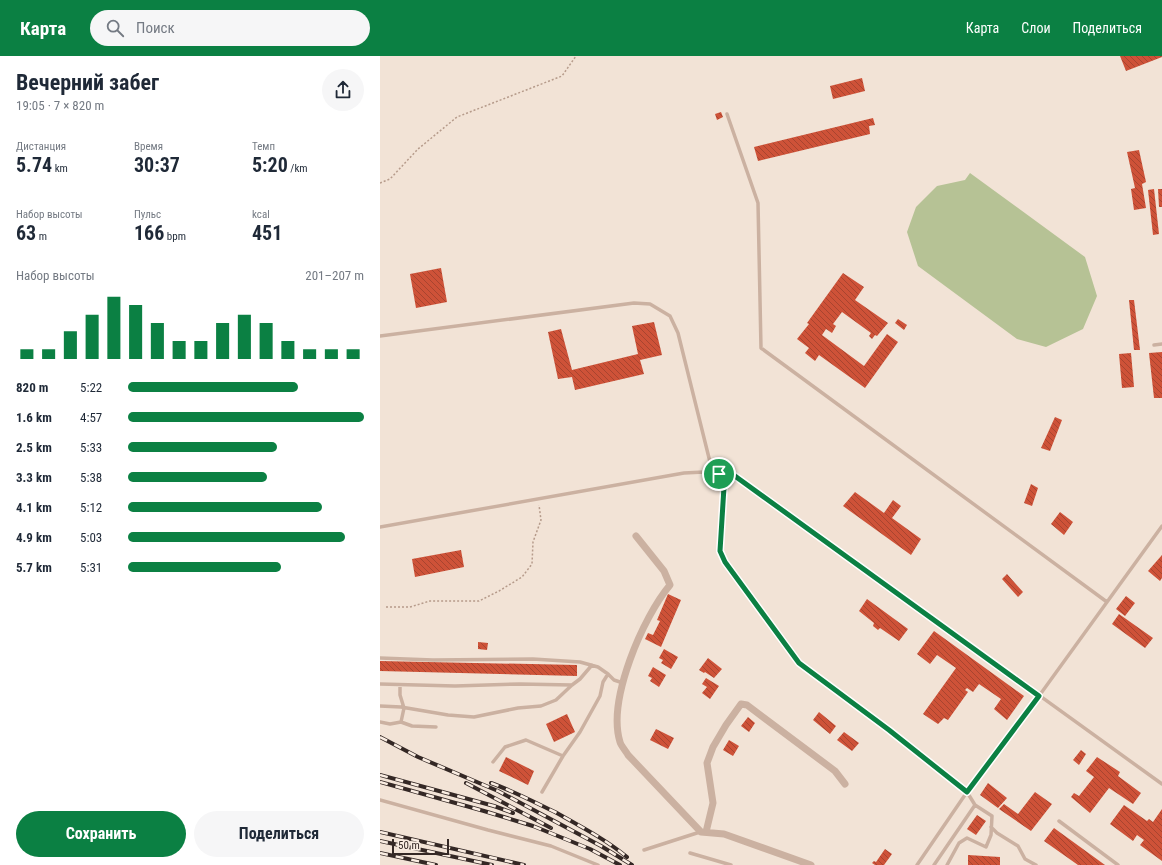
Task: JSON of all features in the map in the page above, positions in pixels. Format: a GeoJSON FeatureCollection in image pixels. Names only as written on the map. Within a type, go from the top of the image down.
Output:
{"type":"FeatureCollection","features":[{"type":"Feature","properties":{"kind":"street"},"geometry":{"type":"LineString","coordinates":[[636,536],[664,571],[670,585],[661,595],[634,646],[623,683],[617,720],[620,743],[628,755],[703,832],[724,834],[811,865]]}},
{"type":"Feature","properties":{"kind":"street"},"geometry":{"type":"LineString","coordinates":[[703,832],[712,803],[707,763],[716,741],[726,724],[741,704],[747,705],[835,771],[845,784]]}},
{"type":"Feature","properties":{"kind":"lane"},"geometry":{"type":"LineString","coordinates":[[727,114],[758,203],[761,348],[1107,602]]}},
{"type":"Feature","properties":{"kind":"lane"},"geometry":{"type":"LineString","coordinates":[[380,336],[634,303],[650,304],[670,316],[678,332],[710,462],[719,474],[724,487],[720,551],[725,562],[799,663],[889,730],[967,792],[975,804],[992,816],[991,835],[986,847],[967,838],[959,843],[947,865]]}},
{"type":"Feature","properties":{"kind":"lane"},"geometry":{"type":"LineString","coordinates":[[1154,345],[1162,344]]}},
{"type":"Feature","properties":{"kind":"lane"},"geometry":{"type":"LineString","coordinates":[[380,527],[684,473],[704,472],[719,474],[728,471],[1162,784]]}},
{"type":"Feature","properties":{"kind":"lane"},"geometry":{"type":"LineString","coordinates":[[917,865],[967,792],[1039,696],[1162,526]]}},
{"type":"Feature","properties":{"kind":"lane"},"geometry":{"type":"LineString","coordinates":[[380,658],[433,660],[533,658],[580,662],[598,667],[614,680],[623,683]]}},
{"type":"Feature","properties":{"kind":"lane"},"geometry":{"type":"LineString","coordinates":[[380,706],[474,717],[518,708],[541,706],[556,700],[580,679],[592,665]]}},
{"type":"Feature","properties":{"kind":"lane"},"geometry":{"type":"LineString","coordinates":[[542,792],[597,702],[603,682],[608,674]]}},
{"type":"Feature","properties":{"kind":"lane"},"geometry":{"type":"LineString","coordinates":[[380,684],[572,685]]}},
{"type":"Feature","properties":{"kind":"lane"},"geometry":{"type":"LineString","coordinates":[[400,685],[400,695],[404,708],[401,722]]}},
{"type":"Feature","properties":{"kind":"lane"},"geometry":{"type":"LineString","coordinates":[[380,722],[390,724],[401,722],[412,726],[436,727]]}},
{"type":"Feature","properties":{"kind":"lane"},"geometry":{"type":"LineString","coordinates":[[493,762],[505,747],[526,740],[563,756]]}},
{"type":"Feature","properties":{"kind":"lane"},"geometry":{"type":"LineString","coordinates":[[380,800],[551,846],[598,865]]}},
{"type":"Feature","properties":{"kind":"lane"},"geometry":{"type":"LineString","coordinates":[[934,865],[975,804]]}},
{"type":"Feature","properties":{"kind":"lane"},"geometry":{"type":"LineString","coordinates":[[1059,821],[1118,865]]}},
{"type":"Feature","properties":{"kind":"lane"},"geometry":{"type":"LineString","coordinates":[[992,827],[997,833],[1018,846],[1025,859],[1036,865]]}},
{"type":"Feature","properties":{"kind":"lane"},"geometry":{"type":"LineString","coordinates":[[644,850],[703,832]]}},
{"type":"Feature","properties":{"kind":"lane"},"geometry":{"type":"LineString","coordinates":[[690,853],[731,865]]}},
{"type":"Feature","properties":{"kind":"path"},"geometry":{"type":"LineString","coordinates":[[380,183],[390,179],[418,149],[457,117],[562,76],[576,56]]}},
{"type":"Feature","properties":{"kind":"path"},"geometry":{"type":"LineString","coordinates":[[386,607],[410,607],[430,601],[479,601],[522,577],[532,564],[533,542],[541,520],[539,499]]}},
{"type":"Feature","properties":{"kind":"green space"},"geometry":{"type":"Polygon","coordinates":[[[970,173],[1085,257],[1097,296],[1083,329],[1046,347],[1017,339],[918,266],[907,232],[916,207],[937,186],[965,180],[970,173]]]}},
{"type":"Feature","properties":{"kind":"building"},"geometry":{"type":"Polygon","coordinates":[[[1120,56],[1162,56],[1162,57],[1126,71],[1120,56]]]}},
{"type":"Feature","properties":{"kind":"building"},"geometry":{"type":"Polygon","coordinates":[[[862,78],[865,91],[833,99],[830,86],[862,78]]]}},
{"type":"Feature","properties":{"kind":"building"},"geometry":{"type":"Polygon","coordinates":[[[721,112],[723,117],[717,120],[715,114],[721,112]]]}},
{"type":"Feature","properties":{"kind":"building"},"geometry":{"type":"Polygon","coordinates":[[[873,118],[875,125],[869,126],[870,134],[758,161],[754,147],[873,118]]]}},
{"type":"Feature","properties":{"kind":"building"},"geometry":{"type":"Polygon","coordinates":[[[1139,150],[1146,182],[1142,184],[1146,208],[1134,210],[1131,189],[1135,188],[1127,152],[1139,150]]]}},
{"type":"Feature","properties":{"kind":"building"},"geometry":{"type":"Polygon","coordinates":[[[1154,189],[1159,234],[1153,235],[1148,190],[1154,189]]]}},
{"type":"Feature","properties":{"kind":"building"},"geometry":{"type":"Polygon","coordinates":[[[1158,189],[1162,189],[1162,207],[1159,207],[1158,189]]]}},
{"type":"Feature","properties":{"kind":"building"},"geometry":{"type":"Polygon","coordinates":[[[441,268],[447,302],[416,308],[410,274],[441,268]]]}},
{"type":"Feature","properties":{"kind":"building"},"geometry":{"type":"Polygon","coordinates":[[[843,273],[864,287],[855,300],[888,323],[877,336],[875,335],[872,339],[869,336],[871,333],[842,312],[833,324],[836,326],[832,333],[826,329],[822,335],[864,366],[887,334],[898,342],[865,388],[819,355],[815,361],[805,353],[809,348],[797,339],[809,324],[807,323],[843,273]]]}},
{"type":"Feature","properties":{"kind":"building"},"geometry":{"type":"Polygon","coordinates":[[[1129,300],[1134,300],[1140,350],[1134,350],[1129,300]]]}},
{"type":"Feature","properties":{"kind":"building"},"geometry":{"type":"Polygon","coordinates":[[[898,319],[907,325],[904,330],[895,323],[898,319]]]}},
{"type":"Feature","properties":{"kind":"building"},"geometry":{"type":"Polygon","coordinates":[[[654,322],[662,355],[640,360],[644,374],[575,390],[572,377],[558,379],[548,332],[561,329],[572,370],[638,354],[632,326],[654,322]]]}},
{"type":"Feature","properties":{"kind":"building"},"geometry":{"type":"Polygon","coordinates":[[[1162,352],[1162,398],[1154,398],[1149,353],[1162,352]]]}},
{"type":"Feature","properties":{"kind":"building"},"geometry":{"type":"Polygon","coordinates":[[[1131,353],[1134,387],[1122,388],[1119,354],[1131,353]]]}},
{"type":"Feature","properties":{"kind":"building"},"geometry":{"type":"Polygon","coordinates":[[[1055,417],[1062,420],[1050,451],[1041,448],[1055,417]]]}},
{"type":"Feature","properties":{"kind":"building"},"geometry":{"type":"Polygon","coordinates":[[[1031,484],[1038,488],[1032,506],[1024,503],[1031,484]]]}},
{"type":"Feature","properties":{"kind":"building"},"geometry":{"type":"Polygon","coordinates":[[[855,492],[884,513],[893,500],[901,506],[892,518],[921,539],[911,555],[843,506],[855,492]]]}},
{"type":"Feature","properties":{"kind":"building"},"geometry":{"type":"Polygon","coordinates":[[[1060,512],[1073,522],[1064,535],[1051,524],[1060,512]]]}},
{"type":"Feature","properties":{"kind":"building"},"geometry":{"type":"Polygon","coordinates":[[[461,550],[464,567],[415,577],[412,559],[461,550]]]}},
{"type":"Feature","properties":{"kind":"building"},"geometry":{"type":"Polygon","coordinates":[[[1162,555],[1162,578],[1160,581],[1148,571],[1162,555]]]}},
{"type":"Feature","properties":{"kind":"building"},"geometry":{"type":"Polygon","coordinates":[[[1007,574],[1023,592],[1018,597],[1002,579],[1007,574]]]}},
{"type":"Feature","properties":{"kind":"building"},"geometry":{"type":"Polygon","coordinates":[[[668,594],[681,600],[661,647],[645,639],[648,633],[653,635],[660,621],[657,620],[668,594]]]}},
{"type":"Feature","properties":{"kind":"building"},"geometry":{"type":"Polygon","coordinates":[[[1126,596],[1135,603],[1125,616],[1116,609],[1126,596]]]}},
{"type":"Feature","properties":{"kind":"building"},"geometry":{"type":"Polygon","coordinates":[[[867,599],[908,629],[899,641],[880,628],[878,630],[873,626],[874,623],[859,611],[867,599]]]}},
{"type":"Feature","properties":{"kind":"building"},"geometry":{"type":"Polygon","coordinates":[[[1119,614],[1153,638],[1145,648],[1112,624],[1119,614]]]}},
{"type":"Feature","properties":{"kind":"building"},"geometry":{"type":"Polygon","coordinates":[[[934,631],[1024,696],[1007,720],[994,709],[1001,699],[979,684],[973,692],[967,688],[965,690],[968,692],[948,720],[944,718],[938,724],[923,714],[956,668],[937,655],[930,664],[917,654],[934,631]]]}},
{"type":"Feature","properties":{"kind":"building"},"geometry":{"type":"Polygon","coordinates":[[[478,642],[488,643],[487,650],[478,649],[478,642]]]}},
{"type":"Feature","properties":{"kind":"building"},"geometry":{"type":"Polygon","coordinates":[[[664,649],[678,657],[671,669],[661,663],[663,660],[659,658],[664,649]]]}},
{"type":"Feature","properties":{"kind":"building"},"geometry":{"type":"Polygon","coordinates":[[[708,658],[722,669],[714,678],[699,670],[708,658]]]}},
{"type":"Feature","properties":{"kind":"building"},"geometry":{"type":"Polygon","coordinates":[[[380,661],[577,665],[577,676],[380,671],[380,661]]]}},
{"type":"Feature","properties":{"kind":"building"},"geometry":{"type":"Polygon","coordinates":[[[653,667],[666,675],[659,687],[650,681],[652,678],[648,676],[653,667]]]}},
{"type":"Feature","properties":{"kind":"building"},"geometry":{"type":"Polygon","coordinates":[[[706,678],[719,686],[710,699],[702,693],[707,687],[702,684],[706,678]]]}},
{"type":"Feature","properties":{"kind":"building"},"geometry":{"type":"Polygon","coordinates":[[[819,712],[836,726],[830,734],[813,720],[819,712]]]}},
{"type":"Feature","properties":{"kind":"building"},"geometry":{"type":"Polygon","coordinates":[[[567,714],[575,732],[554,742],[546,724],[567,714]]]}},
{"type":"Feature","properties":{"kind":"building"},"geometry":{"type":"Polygon","coordinates":[[[748,717],[755,723],[749,732],[741,726],[748,717]]]}},
{"type":"Feature","properties":{"kind":"building"},"geometry":{"type":"Polygon","coordinates":[[[656,729],[674,738],[668,749],[650,740],[656,729]]]}},
{"type":"Feature","properties":{"kind":"building"},"geometry":{"type":"Polygon","coordinates":[[[844,732],[859,743],[852,751],[837,740],[844,732]]]}},
{"type":"Feature","properties":{"kind":"building"},"geometry":{"type":"Polygon","coordinates":[[[729,740],[739,746],[733,756],[723,750],[729,740]]]}},
{"type":"Feature","properties":{"kind":"building"},"geometry":{"type":"Polygon","coordinates":[[[1081,750],[1086,754],[1079,765],[1073,760],[1081,750]]]}},
{"type":"Feature","properties":{"kind":"building"},"geometry":{"type":"Polygon","coordinates":[[[506,757],[534,771],[528,785],[499,771],[506,757]]]}},
{"type":"Feature","properties":{"kind":"building"},"geometry":{"type":"Polygon","coordinates":[[[1097,757],[1120,772],[1118,776],[1141,793],[1133,804],[1109,788],[1090,813],[1071,797],[1074,793],[1079,796],[1094,777],[1086,771],[1097,757]]]}},
{"type":"Feature","properties":{"kind":"building"},"geometry":{"type":"Polygon","coordinates":[[[988,783],[1007,798],[998,808],[980,795],[988,783]]]}},
{"type":"Feature","properties":{"kind":"building"},"geometry":{"type":"Polygon","coordinates":[[[1035,792],[1052,804],[1031,831],[999,809],[1004,804],[1018,814],[1035,792]]]}},
{"type":"Feature","properties":{"kind":"building"},"geometry":{"type":"Polygon","coordinates":[[[1124,805],[1147,821],[1149,819],[1153,822],[1162,809],[1162,861],[1140,845],[1144,840],[1137,835],[1133,841],[1110,824],[1124,805]]]}},
{"type":"Feature","properties":{"kind":"building"},"geometry":{"type":"Polygon","coordinates":[[[977,815],[986,821],[976,835],[967,829],[977,815]]]}},
{"type":"Feature","properties":{"kind":"building"},"geometry":{"type":"Polygon","coordinates":[[[1054,828],[1105,865],[1078,865],[1044,841],[1054,828]]]}},
{"type":"Feature","properties":{"kind":"building"},"geometry":{"type":"Polygon","coordinates":[[[885,849],[892,854],[884,865],[875,865],[872,863],[874,861],[876,862],[885,849]]]}},
{"type":"Feature","properties":{"kind":"building"},"geometry":{"type":"Polygon","coordinates":[[[968,855],[1000,857],[1000,865],[968,865],[968,855]]]}},
{"type":"Feature","properties":{"kind":"railway"},"geometry":{"type":"LineString","coordinates":[[380,737],[418,757],[498,791],[601,846],[632,865]]}},
{"type":"Feature","properties":{"kind":"railway"},"geometry":{"type":"LineString","coordinates":[[380,775],[494,806],[513,813]]}},
{"type":"Feature","properties":{"kind":"railway"},"geometry":{"type":"LineString","coordinates":[[380,782],[533,826],[590,849],[620,865]]}},
{"type":"Feature","properties":{"kind":"railway"},"geometry":{"type":"LineString","coordinates":[[466,783],[551,828]]}},
{"type":"Feature","properties":{"kind":"railway"},"geometry":{"type":"LineString","coordinates":[[491,783],[555,812],[619,850],[627,857]]}},
{"type":"Feature","properties":{"kind":"railway"},"geometry":{"type":"LineString","coordinates":[[380,832],[524,865]]}},
{"type":"Feature","properties":{"kind":"railway"},"geometry":{"type":"LineString","coordinates":[[380,841],[492,865]]}},
{"type":"Feature","properties":{"kind":"railway"},"geometry":{"type":"LineString","coordinates":[[380,853],[436,865]]}},
{"type":"Feature","properties":{"kind":"route"},"geometry":{"type":"LineString","coordinates":[[728,471],[1039,696],[967,792],[889,730],[799,663],[725,562],[720,551],[724,487],[719,474],[728,471]]}}]}
